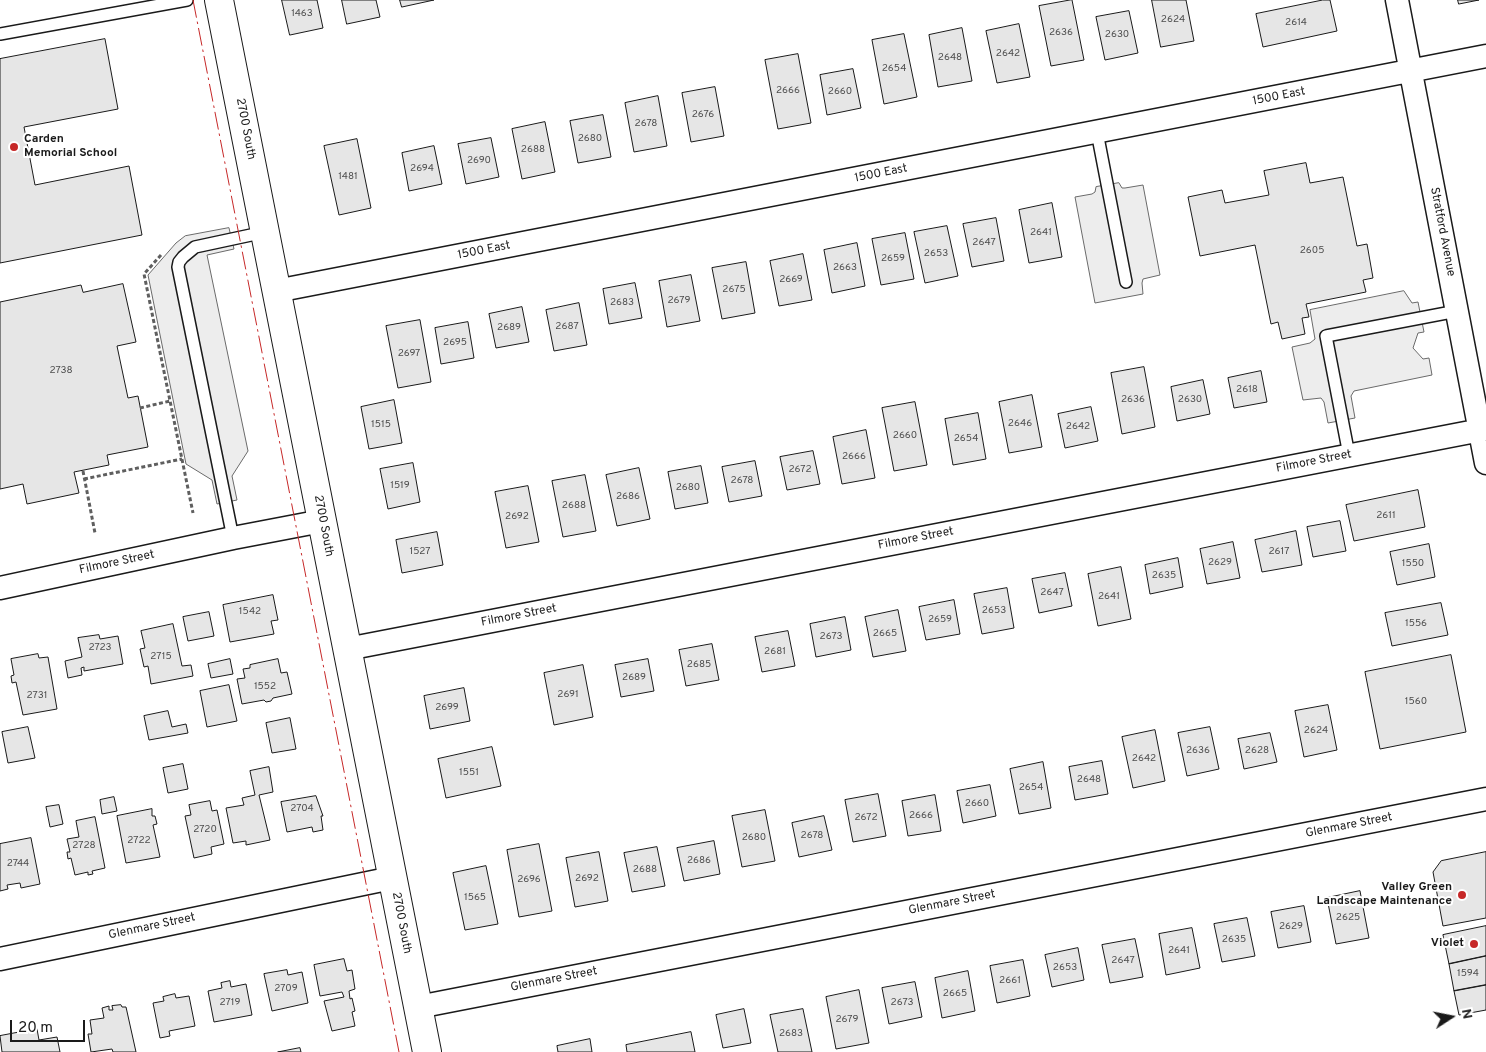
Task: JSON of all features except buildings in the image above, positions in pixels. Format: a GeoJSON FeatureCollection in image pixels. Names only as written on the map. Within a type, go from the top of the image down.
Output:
{"type":"FeatureCollection","features":[{"type":"Feature","properties":{"kind":"street","name":"2700 South"},"geometry":{"type":"LineString","coordinates":[[219,0],[426,1052]]}},
{"type":"Feature","properties":{"kind":"street","name":"Stratford Avenue"},"geometry":{"type":"LineString","coordinates":[[1397,0],[1457,311],[1483,429],[1486,463]]}},
{"type":"Feature","properties":{"kind":"street","name":"1500 East"},"geometry":{"type":"LineString","coordinates":[[276,292],[1486,56]]}},
{"type":"Feature","properties":{"kind":"street","name":"Filmore Street"},"geometry":{"type":"LineString","coordinates":[[347,649],[1483,429]]}},
{"type":"Feature","properties":{"kind":"street","name":"Filmore Street"},"geometry":{"type":"LineString","coordinates":[[0,588],[232,538],[322,521]]}},
{"type":"Feature","properties":{"kind":"street","name":"Glenmare Street"},"geometry":{"type":"LineString","coordinates":[[418,1007],[1486,799]]}},
{"type":"Feature","properties":{"kind":"street","name":"Glenmare Street"},"geometry":{"type":"LineString","coordinates":[[0,959],[392,878]]}},
{"type":"Feature","properties":{"kind":"lane"},"geometry":{"type":"LineString","coordinates":[[0,34],[187,0]]}},
{"type":"Feature","properties":{"kind":"lane"},"geometry":{"type":"LineString","coordinates":[[1097,132],[1126,282]]}},
{"type":"Feature","properties":{"kind":"lane"},"geometry":{"type":"LineString","coordinates":[[232,538],[178,267],[183,257],[195,247],[265,232]]}},
{"type":"Feature","properties":{"kind":"lane"},"geometry":{"type":"LineString","coordinates":[[1349,455],[1326,336],[1457,311]]}},
{"type":"Feature","properties":{"kind":"path"},"geometry":{"type":"LineString","coordinates":[[167,248],[144,274],[193,513]]}},
{"type":"Feature","properties":{"kind":"path"},"geometry":{"type":"LineString","coordinates":[[140,408],[170,402]]}},
{"type":"Feature","properties":{"kind":"path"},"geometry":{"type":"LineString","coordinates":[[84,479],[182,459]]}},
{"type":"Feature","properties":{"kind":"path"},"geometry":{"type":"LineString","coordinates":[[83,470],[95,533]]}},
{"type":"Feature","properties":{"kind":"shaded area"},"geometry":{"type":"Polygon","coordinates":[[[1119,183],[1122,188],[1143,185],[1160,275],[1143,279],[1143,294],[1095,303],[1075,197],[1092,194],[1095,192],[1096,187],[1119,183]]]}},
{"type":"Feature","properties":{"kind":"shaded area"},"geometry":{"type":"Polygon","coordinates":[[[229,228],[234,249],[207,255],[248,451],[232,476],[237,500],[217,504],[212,480],[186,464],[148,275],[176,243],[185,236],[229,228]]]}},
{"type":"Feature","properties":{"kind":"shaded area"},"geometry":{"type":"Polygon","coordinates":[[[1404,291],[1412,303],[1418,302],[1424,332],[1418,333],[1413,348],[1423,359],[1429,358],[1432,375],[1354,391],[1351,396],[1355,418],[1328,423],[1324,402],[1321,398],[1303,400],[1292,347],[1310,343],[1315,339],[1310,310],[1404,291]]]}},
{"type":"Feature","properties":{"kind":"power"},"geometry":{"type":"LineString","coordinates":[[193,0],[399,1052]]}},
{"type":"Feature","properties":{"kind":"place","name":"Carden Memorial School"},"geometry":{"type":"Point","coordinates":[14,147]}},
{"type":"Feature","properties":{"kind":"place","name":"Valley Green Landscape Maintenance"},"geometry":{"type":"Point","coordinates":[1462,895]}},
{"type":"Feature","properties":{"kind":"place","name":"Violet"},"geometry":{"type":"Point","coordinates":[1474,944]}}]}
